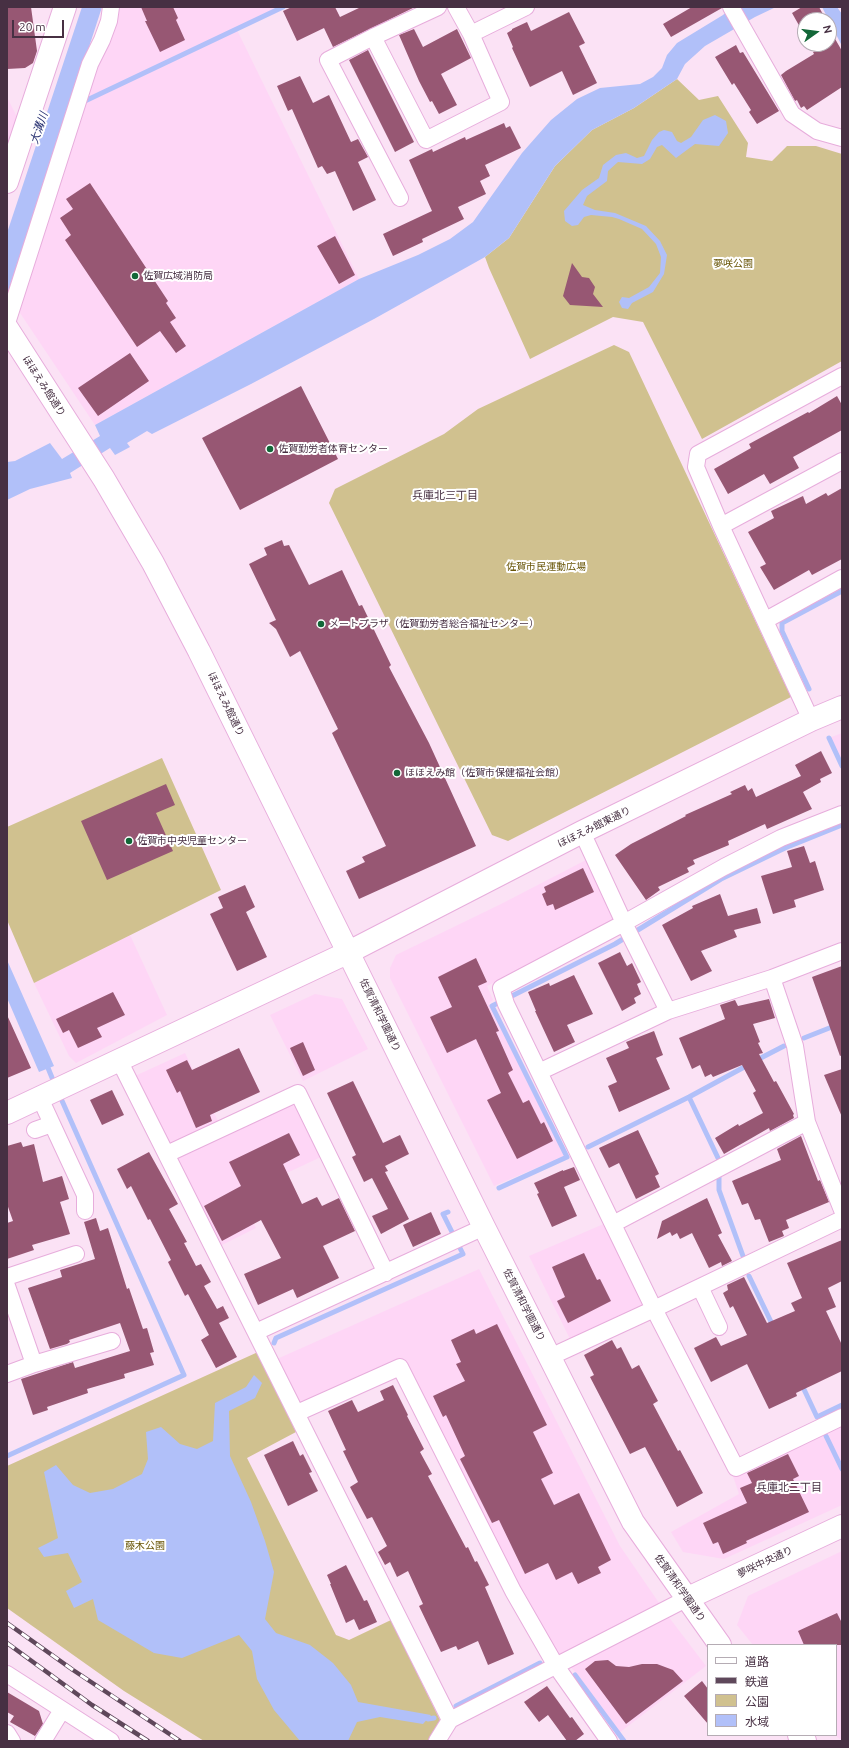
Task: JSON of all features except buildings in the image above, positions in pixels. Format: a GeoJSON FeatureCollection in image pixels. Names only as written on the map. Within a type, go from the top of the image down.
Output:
{"type":"FeatureCollection","features":[{"type":"Feature","properties":{"kind":"street"},"geometry":{"type":"LineString","coordinates":[[8,173],[65,7]]}},
{"type":"Feature","properties":{"kind":"street"},"geometry":{"type":"LineString","coordinates":[[7,323],[90,64],[102,40],[109,21],[111,7]]}},
{"type":"Feature","properties":{"kind":"street"},"geometry":{"type":"LineString","coordinates":[[400,198],[328,60],[438,7]]}},
{"type":"Feature","properties":{"kind":"street"},"geometry":{"type":"LineString","coordinates":[[373,37],[426,140],[501,102],[471,34],[456,7]]}},
{"type":"Feature","properties":{"kind":"street"},"geometry":{"type":"LineString","coordinates":[[471,34],[526,7]]}},
{"type":"Feature","properties":{"kind":"street"},"geometry":{"type":"LineString","coordinates":[[730,7],[792,114],[817,131],[842,138]]}},
{"type":"Feature","properties":{"kind":"street","name":"ほほえみ館通り"},"geometry":{"type":"LineString","coordinates":[[7,328],[82,444],[153,563],[199,651],[349,952]]}},
{"type":"Feature","properties":{"kind":"street"},"geometry":{"type":"LineString","coordinates":[[811,720],[766,620],[721,526],[696,467],[698,454],[842,376]]}},
{"type":"Feature","properties":{"kind":"street"},"geometry":{"type":"LineString","coordinates":[[721,526],[842,461]]}},
{"type":"Feature","properties":{"kind":"street"},"geometry":{"type":"LineString","coordinates":[[766,620],[842,578]]}},
{"type":"Feature","properties":{"kind":"street","name":"ほほえみ館東通り"},"geometry":{"type":"LineString","coordinates":[[7,1113],[349,952],[582,832],[811,720],[842,707]]}},
{"type":"Feature","properties":{"kind":"street"},"geometry":{"type":"LineString","coordinates":[[842,814],[781,838],[724,867],[628,931],[501,988],[504,1000],[654,1309],[736,1468],[842,1417]]}},
{"type":"Feature","properties":{"kind":"street"},"geometry":{"type":"LineString","coordinates":[[582,832],[628,931],[668,1011]]}},
{"type":"Feature","properties":{"kind":"street"},"geometry":{"type":"LineString","coordinates":[[539,1072],[668,1011],[772,978],[842,951]]}},
{"type":"Feature","properties":{"kind":"street","name":"佐賀清和学園通り"},"geometry":{"type":"LineString","coordinates":[[349,952],[484,1227],[633,1522],[719,1644]]}},
{"type":"Feature","properties":{"kind":"street"},"geometry":{"type":"LineString","coordinates":[[772,978],[795,1046],[807,1122],[842,1210]]}},
{"type":"Feature","properties":{"kind":"street"},"geometry":{"type":"LineString","coordinates":[[120,1060],[450,1720]]}},
{"type":"Feature","properties":{"kind":"street"},"geometry":{"type":"LineString","coordinates":[[167,1154],[298,1093],[386,1273]]}},
{"type":"Feature","properties":{"kind":"street"},"geometry":{"type":"LineString","coordinates":[[43,1096],[52,1124],[85,1195],[85,1210]]}},
{"type":"Feature","properties":{"kind":"street"},"geometry":{"type":"LineString","coordinates":[[613,1224],[807,1122]]}},
{"type":"Feature","properties":{"kind":"street"},"geometry":{"type":"LineString","coordinates":[[35,1130],[52,1124]]}},
{"type":"Feature","properties":{"kind":"street"},"geometry":{"type":"LineString","coordinates":[[550,1357],[842,1219]]}},
{"type":"Feature","properties":{"kind":"street"},"geometry":{"type":"LineString","coordinates":[[256,1332],[484,1227]]}},
{"type":"Feature","properties":{"kind":"street"},"geometry":{"type":"LineString","coordinates":[[7,1277],[76,1254]]}},
{"type":"Feature","properties":{"kind":"street"},"geometry":{"type":"LineString","coordinates":[[7,1286],[34,1364]]}},
{"type":"Feature","properties":{"kind":"street"},"geometry":{"type":"LineString","coordinates":[[700,1287],[719,1327]]}},
{"type":"Feature","properties":{"kind":"street"},"geometry":{"type":"LineString","coordinates":[[7,1374],[34,1364],[112,1341]]}},
{"type":"Feature","properties":{"kind":"street"},"geometry":{"type":"LineString","coordinates":[[297,1413],[400,1367],[513,1591],[556,1666],[609,1741]]}},
{"type":"Feature","properties":{"kind":"street","name":"夢咲中央通り"},"geometry":{"type":"LineString","coordinates":[[688,1598],[842,1526]]}},
{"type":"Feature","properties":{"kind":"street"},"geometry":{"type":"LineString","coordinates":[[437,1741],[450,1720],[688,1598]]}},
{"type":"Feature","properties":{"kind":"street"},"geometry":{"type":"LineString","coordinates":[[7,1674],[111,1741]]}},
{"type":"Feature","properties":{"kind":"street"},"geometry":{"type":"LineString","coordinates":[[43,1741],[62,1710]]}},
{"type":"Feature","properties":{"kind":"street"},"geometry":{"type":"LineString","coordinates":[[7,1733],[12,1741]]}},
{"type":"Feature","properties":{"kind":"shaded area"},"geometry":{"type":"Polygon","coordinates":[[[117,7],[283,7],[237,30],[359,279],[95,425],[18,310],[117,7]]]}},
{"type":"Feature","properties":{"kind":"shaded area"},"geometry":{"type":"Polygon","coordinates":[[[7,97],[18,119],[7,150],[7,97]]]}},
{"type":"Feature","properties":{"kind":"shaded area"},"geometry":{"type":"Polygon","coordinates":[[[842,733],[842,766],[829,738],[842,733]]]}},
{"type":"Feature","properties":{"kind":"shaded area"},"geometry":{"type":"Polygon","coordinates":[[[586,860],[614,917],[609,925],[487,986],[493,1000],[489,1003],[564,1156],[494,1186],[390,978],[390,968],[396,955],[501,904],[586,860]]]}},
{"type":"Feature","properties":{"kind":"shaded area"},"geometry":{"type":"Polygon","coordinates":[[[130,935],[167,1015],[76,1063],[69,1056],[34,983],[130,935]]]}},
{"type":"Feature","properties":{"kind":"shaded area"},"geometry":{"type":"Polygon","coordinates":[[[315,994],[342,999],[368,1049],[303,1081],[270,1015],[315,994]]]}},
{"type":"Feature","properties":{"kind":"shaded area"},"geometry":{"type":"Polygon","coordinates":[[[185,1053],[218,1121],[169,1145],[135,1076],[185,1053]]]}},
{"type":"Feature","properties":{"kind":"shaded area"},"geometry":{"type":"Polygon","coordinates":[[[295,1100],[323,1156],[240,1195],[256,1228],[220,1246],[176,1156],[295,1100]]]}},
{"type":"Feature","properties":{"kind":"shaded area"},"geometry":{"type":"Polygon","coordinates":[[[606,1223],[645,1304],[570,1339],[529,1256],[606,1223]]]}},
{"type":"Feature","properties":{"kind":"shaded area"},"geometry":{"type":"Polygon","coordinates":[[[479,1269],[620,1546],[668,1616],[706,1666],[619,1733],[576,1673],[559,1654],[519,1587],[404,1358],[298,1405],[277,1359],[479,1269]]]}},
{"type":"Feature","properties":{"kind":"shaded area"},"geometry":{"type":"Polygon","coordinates":[[[842,1424],[842,1505],[724,1559],[683,1552],[671,1532],[739,1494],[733,1476],[842,1424]]]}},
{"type":"Feature","properties":{"kind":"shaded area"},"geometry":{"type":"Polygon","coordinates":[[[842,1551],[842,1741],[836,1736],[837,1644],[752,1644],[737,1625],[748,1596],[842,1551]]]}},
{"type":"Feature","properties":{"kind":"green space","name":"夢咲公園"},"geometry":{"type":"Polygon","coordinates":[[[677,79],[699,100],[718,96],[748,143],[746,157],[772,161],[787,146],[816,146],[842,154],[842,361],[702,439],[643,322],[613,317],[530,359],[485,257],[509,238],[555,166],[592,130],[634,108],[677,79]]]}},
{"type":"Feature","properties":{"kind":"green space","name":"佐賀市民運動広場"},"geometry":{"type":"Polygon","coordinates":[[[614,345],[629,352],[791,697],[508,841],[492,835],[329,503],[335,489],[444,434],[478,409],[614,345]]]}},
{"type":"Feature","properties":{"kind":"green space"},"geometry":{"type":"Polygon","coordinates":[[[162,758],[221,890],[34,983],[7,920],[7,827],[162,758]]]}},
{"type":"Feature","properties":{"kind":"green space","name":"藤木公園"},"geometry":{"type":"Polygon","coordinates":[[[258,1352],[296,1432],[247,1458],[336,1635],[349,1640],[391,1620],[440,1720],[428,1741],[204,1741],[124,1691],[7,1608],[7,1466],[258,1352]]]}},
{"type":"Feature","properties":{"kind":"water"},"geometry":{"type":"Polygon","coordinates":[[[82,7],[102,7],[7,300],[7,233],[82,7]]]}},
{"type":"Feature","properties":{"kind":"water"},"geometry":{"type":"Polygon","coordinates":[[[732,7],[776,7],[755,17],[705,46],[685,64],[677,79],[634,108],[592,130],[555,166],[509,238],[485,257],[374,319],[251,384],[152,434],[147,431],[127,443],[130,447],[115,455],[110,448],[70,473],[72,478],[30,489],[7,500],[7,462],[15,461],[50,443],[62,459],[100,436],[95,425],[359,279],[418,255],[450,239],[473,222],[522,153],[551,120],[577,99],[600,88],[640,84],[653,77],[662,68],[667,55],[677,43],[723,15],[732,7]]]}},
{"type":"Feature","properties":{"kind":"water"},"geometry":{"type":"Polygon","coordinates":[[[822,7],[837,7],[842,14],[842,46],[837,36],[837,12],[825,12],[822,7]]]}},
{"type":"Feature","properties":{"kind":"water"},"geometry":{"type":"Polygon","coordinates":[[[715,115],[726,121],[728,133],[719,146],[695,144],[676,158],[662,145],[657,147],[650,159],[642,164],[618,162],[608,171],[607,181],[587,196],[583,205],[595,210],[615,213],[646,226],[660,241],[667,255],[664,274],[653,292],[632,303],[628,309],[622,308],[619,302],[622,297],[629,298],[649,287],[660,273],[661,257],[656,244],[642,229],[612,217],[591,215],[584,217],[578,225],[572,226],[565,221],[564,211],[582,190],[599,178],[603,165],[616,155],[626,153],[637,158],[644,156],[652,140],[659,132],[664,130],[672,132],[677,141],[681,143],[691,137],[703,120],[715,115]]]}},
{"type":"Feature","properties":{"kind":"water"},"geometry":{"type":"Polygon","coordinates":[[[7,960],[54,1066],[39,1072],[7,998],[7,960]]]}},
{"type":"Feature","properties":{"kind":"water"},"geometry":{"type":"Polygon","coordinates":[[[254,1375],[262,1383],[255,1398],[229,1411],[230,1456],[251,1502],[274,1572],[265,1619],[276,1633],[310,1645],[333,1663],[351,1685],[358,1702],[431,1715],[423,1724],[380,1717],[357,1722],[348,1741],[300,1741],[274,1710],[257,1679],[252,1651],[239,1635],[182,1658],[154,1653],[98,1620],[93,1599],[74,1608],[66,1591],[82,1582],[68,1553],[44,1557],[38,1548],[58,1538],[44,1472],[56,1465],[73,1485],[90,1493],[113,1489],[142,1474],[148,1459],[146,1432],[161,1427],[180,1444],[197,1449],[213,1441],[215,1403],[246,1387],[254,1375]]]}},
{"type":"Feature","properties":{"kind":"waterway"},"geometry":{"type":"LineString","coordinates":[[85,101],[283,7]]}},
{"type":"Feature","properties":{"kind":"waterway"},"geometry":{"type":"LineString","coordinates":[[809,689],[782,631],[782,623],[842,591]]}},
{"type":"Feature","properties":{"kind":"waterway"},"geometry":{"type":"LineString","coordinates":[[829,738],[842,766]]}},
{"type":"Feature","properties":{"kind":"waterway"},"geometry":{"type":"LineString","coordinates":[[499,1188],[567,1157],[492,1006],[615,944],[721,879],[785,848],[842,825]]}},
{"type":"Feature","properties":{"kind":"waterway"},"geometry":{"type":"LineString","coordinates":[[804,1038],[842,1023]]}},
{"type":"Feature","properties":{"kind":"waterway"},"geometry":{"type":"LineString","coordinates":[[755,1061],[784,1046]]}},
{"type":"Feature","properties":{"kind":"waterway"},"geometry":{"type":"LineString","coordinates":[[46,1063],[55,1085]]}},
{"type":"Feature","properties":{"kind":"waterway"},"geometry":{"type":"LineString","coordinates":[[588,1147],[689,1097],[748,1065]]}},
{"type":"Feature","properties":{"kind":"waterway"},"geometry":{"type":"LineString","coordinates":[[7,1456],[184,1375],[59,1094]]}},
{"type":"Feature","properties":{"kind":"waterway"},"geometry":{"type":"LineString","coordinates":[[689,1097],[718,1158]]}},
{"type":"Feature","properties":{"kind":"waterway"},"geometry":{"type":"LineString","coordinates":[[719,1176],[719,1190],[743,1256]]}},
{"type":"Feature","properties":{"kind":"waterway"},"geometry":{"type":"LineString","coordinates":[[274,1343],[276,1338],[463,1254],[443,1214],[448,1212]]}},
{"type":"Feature","properties":{"kind":"waterway"},"geometry":{"type":"LineString","coordinates":[[749,1276],[774,1328]]}},
{"type":"Feature","properties":{"kind":"waterway"},"geometry":{"type":"LineString","coordinates":[[801,1383],[817,1417],[842,1405]]}},
{"type":"Feature","properties":{"kind":"waterway"},"geometry":{"type":"LineString","coordinates":[[826,1436],[842,1469]]}},
{"type":"Feature","properties":{"kind":"waterway"},"geometry":{"type":"LineString","coordinates":[[456,1706],[540,1663]]}},
{"type":"Feature","properties":{"kind":"waterway"},"geometry":{"type":"LineString","coordinates":[[575,1675],[624,1741]]}},
{"type":"Feature","properties":{"kind":"waterway"},"geometry":{"type":"LineString","coordinates":[[428,1719],[434,1718]]}},
{"type":"Feature","properties":{"kind":"railway"},"geometry":{"type":"LineString","coordinates":[[7,1623],[73,1670],[180,1741]]}},
{"type":"Feature","properties":{"kind":"railway"},"geometry":{"type":"LineString","coordinates":[[7,1643],[92,1705],[148,1741]]}},
{"type":"Feature","properties":{"kind":"place","name":"佐賀広域消防局"},"geometry":{"type":"Point","coordinates":[135,276]}},
{"type":"Feature","properties":{"kind":"place","name":"佐賀勤労者体育センター"},"geometry":{"type":"Point","coordinates":[270,449]}},
{"type":"Feature","properties":{"kind":"place","name":"メートプラザ（佐賀勤労者総合福祉センター）"},"geometry":{"type":"Point","coordinates":[321,624]}},
{"type":"Feature","properties":{"kind":"place","name":"ほほえみ館（佐賀市保健福祉会館）"},"geometry":{"type":"Point","coordinates":[397,773]}},
{"type":"Feature","properties":{"kind":"place","name":"佐賀市中央児童センター"},"geometry":{"type":"Point","coordinates":[129,841]}},
{"type":"Feature","properties":{"kind":"district","name":"兵庫北三丁目"},"geometry":{"type":"Point","coordinates":[445,495]}},
{"type":"Feature","properties":{"kind":"district","name":"兵庫北二丁目"},"geometry":{"type":"Point","coordinates":[789,1487]}},
{"type":"Feature","properties":{"kind":"water label","name":"大溝川"},"geometry":{"type":"Point","coordinates":[39,128]}}]}
